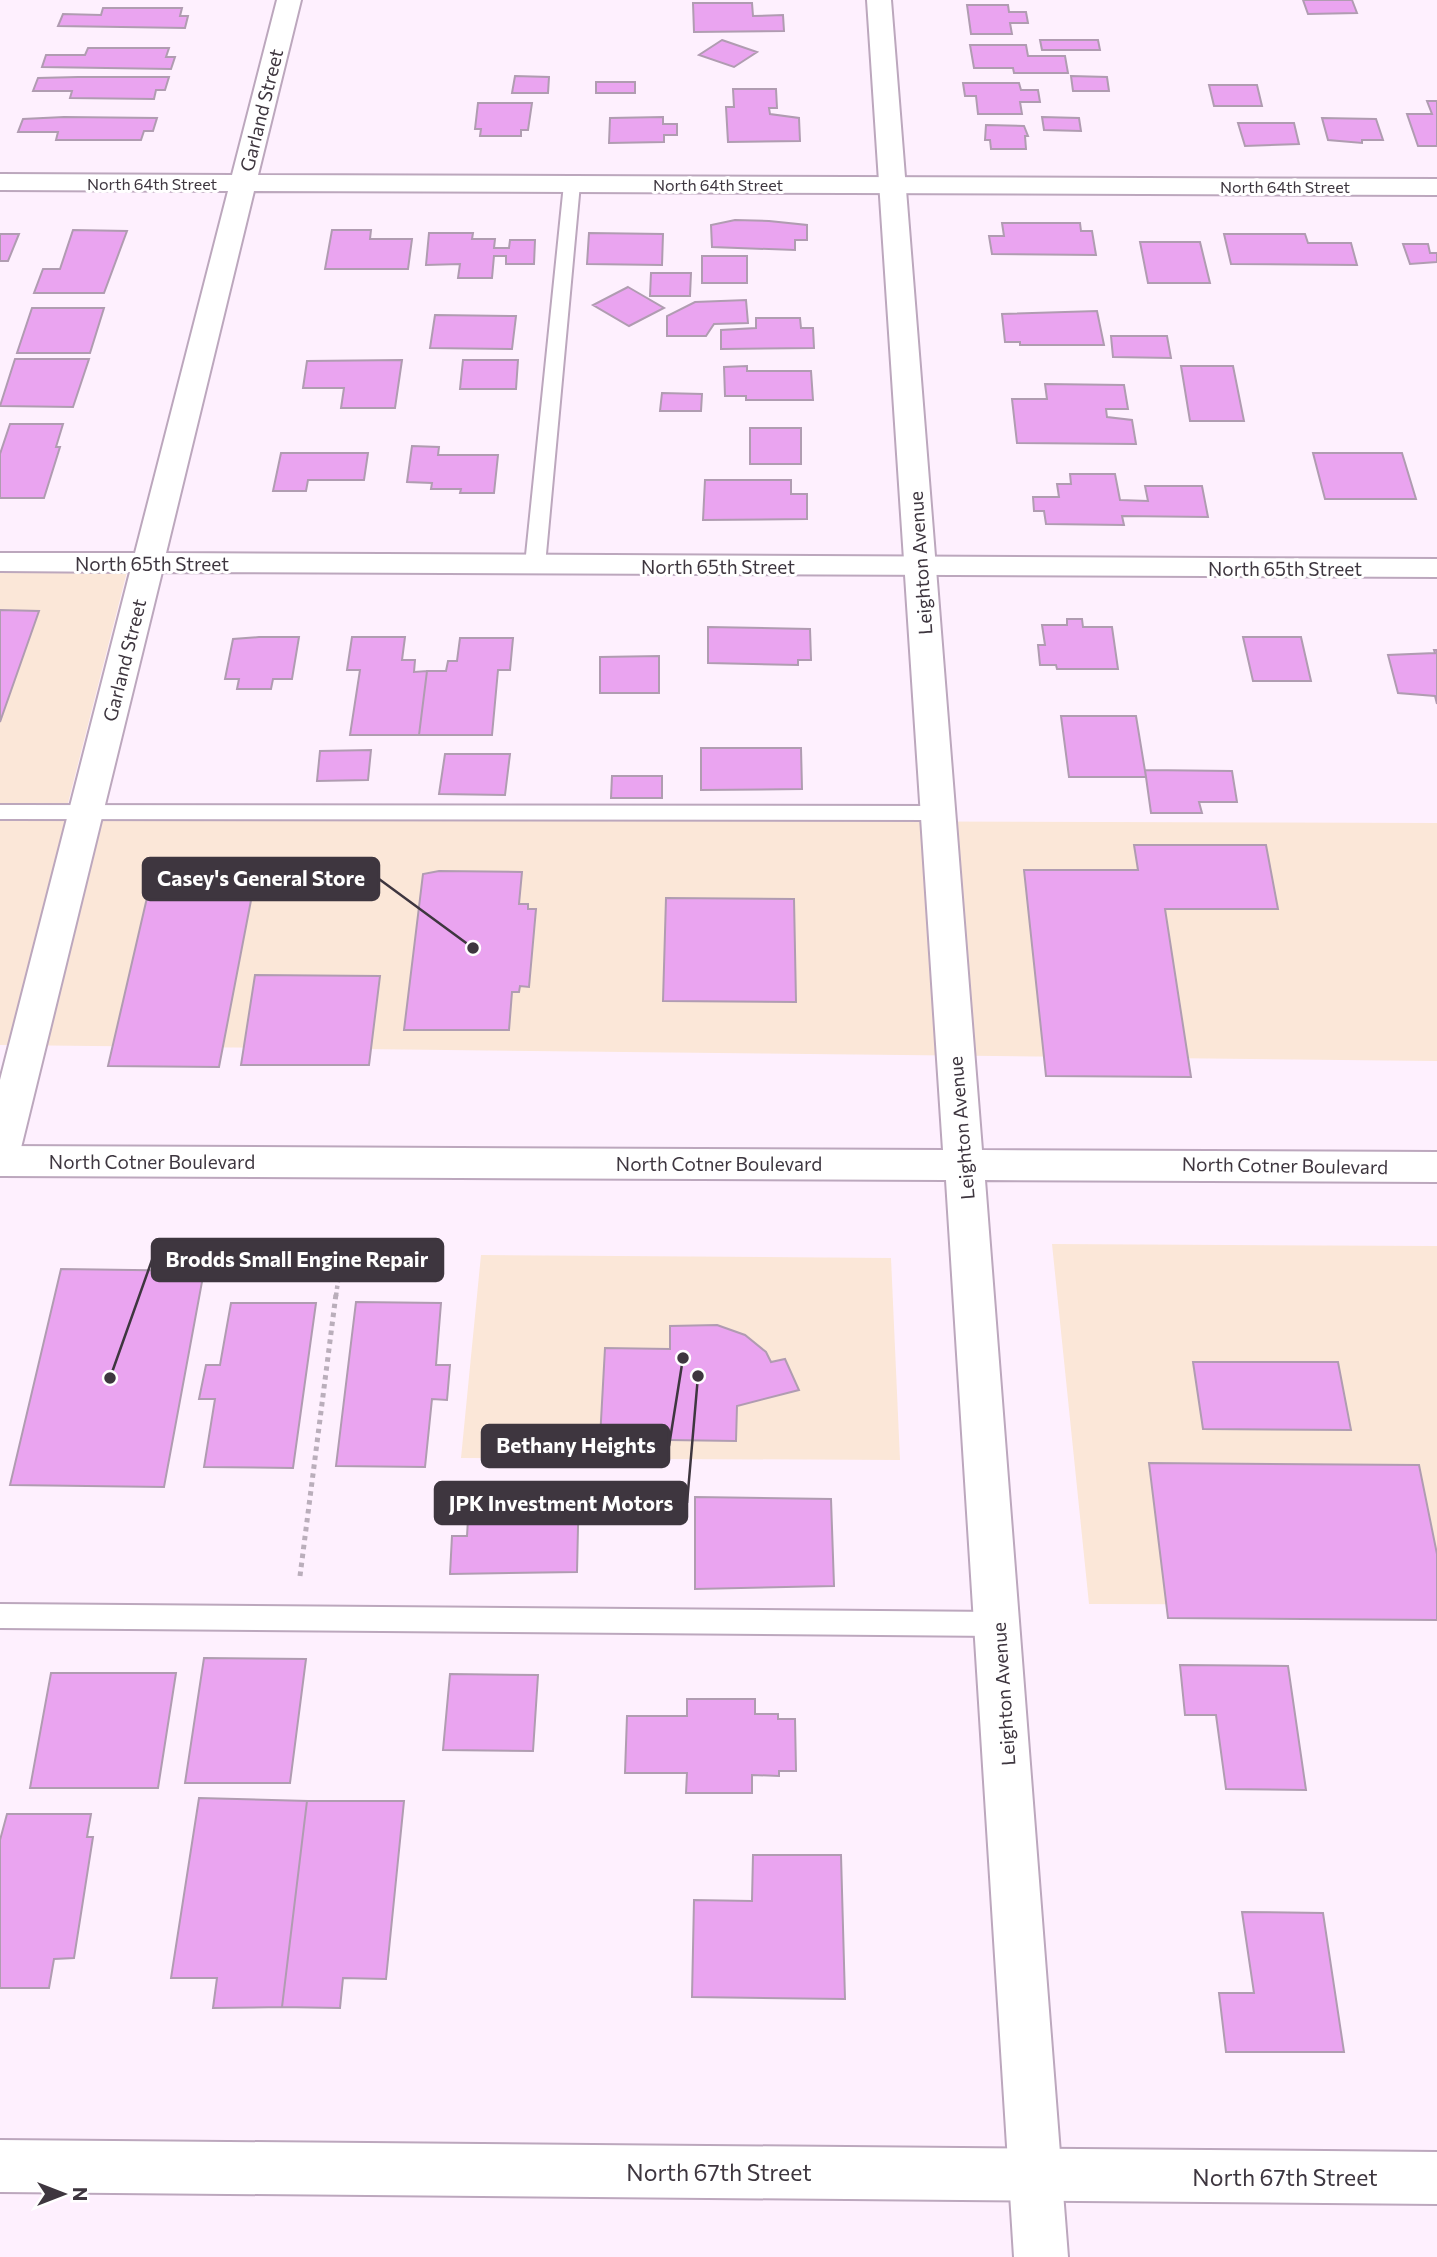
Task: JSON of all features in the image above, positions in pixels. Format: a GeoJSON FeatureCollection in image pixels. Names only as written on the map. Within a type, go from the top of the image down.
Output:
{"type":"FeatureCollection","features":[{"type":"Feature","properties":{"kind":"street","name":"Garland Street"},"geometry":{"type":"LineString","coordinates":[[0,1158],[289,0]]}},
{"type":"Feature","properties":{"kind":"street","name":"Leighton Avenue"},"geometry":{"type":"LineString","coordinates":[[879,0],[998,1623],[1041,2257]]}},
{"type":"Feature","properties":{"kind":"street","name":"North 64th Street"},"geometry":{"type":"LineString","coordinates":[[0,182],[1437,187]]}},
{"type":"Feature","properties":{"kind":"street","name":"North 65th Street"},"geometry":{"type":"LineString","coordinates":[[0,562],[1437,568]]}},
{"type":"Feature","properties":{"kind":"street","name":"North Cotner Boulevard"},"geometry":{"type":"LineString","coordinates":[[0,1158],[1437,1167]]}},
{"type":"Feature","properties":{"kind":"street","name":"North 67th Street"},"geometry":{"type":"LineString","coordinates":[[0,2166],[1437,2178]]}},
{"type":"Feature","properties":{"kind":"lane"},"geometry":{"type":"LineString","coordinates":[[535,565],[572,184]]}},
{"type":"Feature","properties":{"kind":"lane"},"geometry":{"type":"LineString","coordinates":[[0,812],[939,813]]}},
{"type":"Feature","properties":{"kind":"lane"},"geometry":{"type":"LineString","coordinates":[[0,1616],[998,1623]]}},
{"type":"Feature","properties":{"kind":"path"},"geometry":{"type":"LineString","coordinates":[[295,1617],[342,1251]]}},
{"type":"Feature","properties":{"kind":"shaded area"},"geometry":{"type":"Polygon","coordinates":[[[0,572],[127,572],[64,819],[1437,823],[1437,1061],[0,1045],[0,572]]]}},
{"type":"Feature","properties":{"kind":"shaded area"},"geometry":{"type":"Polygon","coordinates":[[[1052,1244],[1437,1246],[1437,1605],[1089,1604],[1052,1244]]]}},
{"type":"Feature","properties":{"kind":"shaded area"},"geometry":{"type":"Polygon","coordinates":[[[481,1255],[891,1258],[900,1460],[461,1458],[481,1255]]]}},
{"type":"Feature","properties":{"kind":"building"},"geometry":{"type":"Polygon","coordinates":[[[1303,0],[1352,0],[1357,13],[1308,14],[1303,0]]]}},
{"type":"Feature","properties":{"kind":"building"},"geometry":{"type":"Polygon","coordinates":[[[693,3],[752,3],[753,16],[783,15],[784,31],[694,32],[693,3]]]}},
{"type":"Feature","properties":{"kind":"building"},"geometry":{"type":"Polygon","coordinates":[[[967,5],[1008,5],[1009,12],[1026,12],[1028,23],[1010,23],[1012,34],[971,34],[967,5]]]}},
{"type":"Feature","properties":{"kind":"building"},"geometry":{"type":"Polygon","coordinates":[[[103,8],[182,8],[180,16],[188,16],[185,28],[58,26],[63,14],[101,15],[103,8]]]}},
{"type":"Feature","properties":{"kind":"building"},"geometry":{"type":"Polygon","coordinates":[[[722,40],[757,52],[734,67],[699,55],[722,40]]]}},
{"type":"Feature","properties":{"kind":"building"},"geometry":{"type":"Polygon","coordinates":[[[1040,40],[1098,40],[1100,50],[1042,50],[1040,40]]]}},
{"type":"Feature","properties":{"kind":"building"},"geometry":{"type":"Polygon","coordinates":[[[970,45],[1026,45],[1028,56],[1065,56],[1068,73],[1014,73],[1013,68],[974,68],[970,45]]]}},
{"type":"Feature","properties":{"kind":"building"},"geometry":{"type":"Polygon","coordinates":[[[88,48],[169,48],[166,57],[175,57],[171,69],[42,67],[46,55],[85,55],[88,48]]]}},
{"type":"Feature","properties":{"kind":"building"},"geometry":{"type":"Polygon","coordinates":[[[515,76],[549,77],[548,93],[512,93],[515,76]]]}},
{"type":"Feature","properties":{"kind":"building"},"geometry":{"type":"Polygon","coordinates":[[[1071,76],[1107,77],[1109,91],[1073,91],[1071,76]]]}},
{"type":"Feature","properties":{"kind":"building"},"geometry":{"type":"Polygon","coordinates":[[[169,77],[165,90],[156,90],[154,99],[70,98],[72,91],[33,91],[38,78],[169,77]]]}},
{"type":"Feature","properties":{"kind":"building"},"geometry":{"type":"Polygon","coordinates":[[[596,82],[635,82],[635,93],[596,93],[596,82]]]}},
{"type":"Feature","properties":{"kind":"building"},"geometry":{"type":"Polygon","coordinates":[[[963,83],[1019,83],[1021,90],[1038,90],[1040,102],[1020,102],[1022,114],[978,114],[976,96],[965,96],[963,83]]]}},
{"type":"Feature","properties":{"kind":"building"},"geometry":{"type":"Polygon","coordinates":[[[1209,85],[1257,85],[1262,106],[1214,106],[1209,85]]]}},
{"type":"Feature","properties":{"kind":"building"},"geometry":{"type":"Polygon","coordinates":[[[733,89],[776,89],[777,108],[769,108],[770,114],[799,118],[800,141],[728,142],[726,107],[734,107],[733,89]]]}},
{"type":"Feature","properties":{"kind":"building"},"geometry":{"type":"Polygon","coordinates":[[[1427,101],[1437,101],[1437,146],[1418,146],[1407,114],[1432,114],[1427,101]]]}},
{"type":"Feature","properties":{"kind":"building"},"geometry":{"type":"Polygon","coordinates":[[[478,103],[532,103],[528,130],[521,130],[521,136],[480,136],[481,129],[475,129],[478,103]]]}},
{"type":"Feature","properties":{"kind":"building"},"geometry":{"type":"Polygon","coordinates":[[[663,117],[663,124],[677,124],[677,135],[664,135],[664,142],[609,143],[610,118],[663,117]]]}},
{"type":"Feature","properties":{"kind":"building"},"geometry":{"type":"Polygon","coordinates":[[[1042,117],[1079,118],[1081,131],[1044,130],[1042,117]]]}},
{"type":"Feature","properties":{"kind":"building"},"geometry":{"type":"Polygon","coordinates":[[[157,118],[153,131],[144,131],[141,140],[56,140],[58,132],[18,132],[23,119],[157,118]]]}},
{"type":"Feature","properties":{"kind":"building"},"geometry":{"type":"Polygon","coordinates":[[[1322,118],[1376,119],[1383,140],[1362,140],[1362,143],[1328,140],[1322,118]]]}},
{"type":"Feature","properties":{"kind":"building"},"geometry":{"type":"Polygon","coordinates":[[[1238,123],[1294,123],[1299,144],[1245,146],[1238,123]]]}},
{"type":"Feature","properties":{"kind":"building"},"geometry":{"type":"Polygon","coordinates":[[[986,125],[1024,126],[1028,136],[1025,136],[1026,149],[991,149],[990,140],[985,140],[986,125]]]}},
{"type":"Feature","properties":{"kind":"building"},"geometry":{"type":"Polygon","coordinates":[[[735,220],[807,225],[807,240],[795,240],[795,250],[712,247],[711,225],[735,220]]]}},
{"type":"Feature","properties":{"kind":"building"},"geometry":{"type":"Polygon","coordinates":[[[1002,223],[1080,223],[1081,231],[1092,231],[1096,255],[992,254],[989,236],[1004,236],[1002,223]]]}},
{"type":"Feature","properties":{"kind":"building"},"geometry":{"type":"Polygon","coordinates":[[[73,230],[127,231],[104,293],[34,293],[43,269],[60,269],[73,230]]]}},
{"type":"Feature","properties":{"kind":"building"},"geometry":{"type":"Polygon","coordinates":[[[332,230],[371,230],[370,239],[412,239],[408,269],[325,269],[332,230]]]}},
{"type":"Feature","properties":{"kind":"building"},"geometry":{"type":"Polygon","coordinates":[[[429,233],[473,233],[472,239],[495,239],[494,248],[509,248],[510,240],[535,240],[534,264],[506,264],[506,256],[494,256],[492,278],[458,278],[460,264],[426,265],[429,233]]]}},
{"type":"Feature","properties":{"kind":"building"},"geometry":{"type":"Polygon","coordinates":[[[589,233],[663,234],[662,265],[587,264],[589,233]]]}},
{"type":"Feature","properties":{"kind":"building"},"geometry":{"type":"Polygon","coordinates":[[[0,234],[19,234],[8,261],[0,261],[0,234]]]}},
{"type":"Feature","properties":{"kind":"building"},"geometry":{"type":"Polygon","coordinates":[[[1224,234],[1305,234],[1308,243],[1351,243],[1357,265],[1231,264],[1224,234]]]}},
{"type":"Feature","properties":{"kind":"building"},"geometry":{"type":"Polygon","coordinates":[[[1140,242],[1200,242],[1210,283],[1148,283],[1140,242]]]}},
{"type":"Feature","properties":{"kind":"building"},"geometry":{"type":"Polygon","coordinates":[[[1403,244],[1428,244],[1430,253],[1437,253],[1437,262],[1410,264],[1403,244]]]}},
{"type":"Feature","properties":{"kind":"building"},"geometry":{"type":"Polygon","coordinates":[[[702,256],[747,256],[747,283],[702,283],[702,256]]]}},
{"type":"Feature","properties":{"kind":"building"},"geometry":{"type":"Polygon","coordinates":[[[651,273],[691,273],[690,296],[650,296],[651,273]]]}},
{"type":"Feature","properties":{"kind":"building"},"geometry":{"type":"Polygon","coordinates":[[[628,287],[664,308],[629,326],[593,305],[628,287]]]}},
{"type":"Feature","properties":{"kind":"building"},"geometry":{"type":"Polygon","coordinates":[[[746,300],[748,323],[714,324],[706,336],[667,336],[667,316],[695,302],[746,300]]]}},
{"type":"Feature","properties":{"kind":"building"},"geometry":{"type":"Polygon","coordinates":[[[32,308],[104,308],[90,353],[17,353],[32,308]]]}},
{"type":"Feature","properties":{"kind":"building"},"geometry":{"type":"Polygon","coordinates":[[[1097,311],[1104,345],[1020,345],[1020,342],[1005,342],[1002,314],[1097,311]]]}},
{"type":"Feature","properties":{"kind":"building"},"geometry":{"type":"Polygon","coordinates":[[[435,315],[516,316],[512,349],[430,348],[435,315]]]}},
{"type":"Feature","properties":{"kind":"building"},"geometry":{"type":"Polygon","coordinates":[[[756,318],[800,318],[801,328],[813,328],[814,348],[721,349],[721,330],[756,328],[756,318]]]}},
{"type":"Feature","properties":{"kind":"building"},"geometry":{"type":"Polygon","coordinates":[[[1111,336],[1167,336],[1171,358],[1113,357],[1111,336]]]}},
{"type":"Feature","properties":{"kind":"building"},"geometry":{"type":"Polygon","coordinates":[[[15,359],[89,359],[73,407],[0,406],[15,359]]]}},
{"type":"Feature","properties":{"kind":"building"},"geometry":{"type":"Polygon","coordinates":[[[402,360],[395,408],[341,408],[344,388],[303,388],[307,361],[402,360]]]}},
{"type":"Feature","properties":{"kind":"building"},"geometry":{"type":"Polygon","coordinates":[[[463,360],[518,360],[516,389],[460,389],[463,360]]]}},
{"type":"Feature","properties":{"kind":"building"},"geometry":{"type":"Polygon","coordinates":[[[747,366],[747,371],[811,371],[813,400],[746,400],[746,396],[725,396],[724,367],[747,366]]]}},
{"type":"Feature","properties":{"kind":"building"},"geometry":{"type":"Polygon","coordinates":[[[1181,366],[1233,366],[1244,421],[1190,421],[1181,366]]]}},
{"type":"Feature","properties":{"kind":"building"},"geometry":{"type":"Polygon","coordinates":[[[1045,384],[1124,385],[1128,409],[1106,409],[1107,417],[1132,420],[1136,444],[1017,443],[1012,399],[1047,399],[1045,384]]]}},
{"type":"Feature","properties":{"kind":"building"},"geometry":{"type":"Polygon","coordinates":[[[662,393],[702,394],[701,411],[660,411],[662,393]]]}},
{"type":"Feature","properties":{"kind":"building"},"geometry":{"type":"Polygon","coordinates":[[[10,424],[63,424],[56,447],[60,447],[44,498],[0,498],[0,454],[10,424]]]}},
{"type":"Feature","properties":{"kind":"building"},"geometry":{"type":"Polygon","coordinates":[[[750,428],[801,428],[801,464],[750,464],[750,428]]]}},
{"type":"Feature","properties":{"kind":"building"},"geometry":{"type":"Polygon","coordinates":[[[412,446],[439,447],[438,455],[498,455],[494,493],[460,493],[461,489],[431,489],[432,483],[407,482],[412,446]]]}},
{"type":"Feature","properties":{"kind":"building"},"geometry":{"type":"Polygon","coordinates":[[[281,453],[368,453],[364,480],[308,480],[306,491],[273,491],[281,453]]]}},
{"type":"Feature","properties":{"kind":"building"},"geometry":{"type":"Polygon","coordinates":[[[1313,453],[1402,453],[1416,499],[1325,499],[1313,453]]]}},
{"type":"Feature","properties":{"kind":"building"},"geometry":{"type":"Polygon","coordinates":[[[1070,474],[1115,474],[1120,500],[1148,501],[1145,486],[1202,486],[1208,517],[1122,516],[1124,525],[1046,524],[1044,511],[1034,511],[1033,497],[1059,497],[1057,484],[1071,484],[1070,474]]]}},
{"type":"Feature","properties":{"kind":"building"},"geometry":{"type":"Polygon","coordinates":[[[705,480],[791,480],[791,494],[807,494],[807,519],[703,520],[705,480]]]}},
{"type":"Feature","properties":{"kind":"building"},"geometry":{"type":"Polygon","coordinates":[[[0,610],[39,611],[0,722],[0,610]]]}},
{"type":"Feature","properties":{"kind":"building"},"geometry":{"type":"Polygon","coordinates":[[[1067,619],[1082,619],[1083,627],[1112,627],[1118,669],[1057,669],[1056,665],[1040,665],[1038,645],[1045,645],[1042,625],[1067,625],[1067,619]]]}},
{"type":"Feature","properties":{"kind":"building"},"geometry":{"type":"Polygon","coordinates":[[[708,627],[810,629],[811,660],[798,660],[798,665],[708,663],[708,627]]]}},
{"type":"Feature","properties":{"kind":"building"},"geometry":{"type":"Polygon","coordinates":[[[299,637],[292,679],[273,679],[271,689],[237,689],[239,679],[225,679],[233,639],[299,637]]]}},
{"type":"Feature","properties":{"kind":"building"},"geometry":{"type":"Polygon","coordinates":[[[352,637],[405,637],[402,660],[415,660],[414,672],[427,671],[419,735],[350,735],[360,670],[347,670],[352,637]]]}},
{"type":"Feature","properties":{"kind":"building"},"geometry":{"type":"Polygon","coordinates":[[[1243,637],[1301,637],[1311,681],[1253,681],[1243,637]]]}},
{"type":"Feature","properties":{"kind":"building"},"geometry":{"type":"Polygon","coordinates":[[[460,638],[513,638],[510,670],[498,670],[492,735],[419,735],[427,671],[446,671],[448,661],[457,661],[460,638]]]}},
{"type":"Feature","properties":{"kind":"building"},"geometry":{"type":"Polygon","coordinates":[[[1434,650],[1437,650],[1437,704],[1435,696],[1398,693],[1388,655],[1435,653],[1434,650]]]}},
{"type":"Feature","properties":{"kind":"building"},"geometry":{"type":"Polygon","coordinates":[[[659,656],[659,693],[600,693],[600,657],[659,656]]]}},
{"type":"Feature","properties":{"kind":"building"},"geometry":{"type":"Polygon","coordinates":[[[1061,716],[1136,716],[1146,777],[1069,777],[1061,716]]]}},
{"type":"Feature","properties":{"kind":"building"},"geometry":{"type":"Polygon","coordinates":[[[701,748],[801,748],[802,789],[701,790],[701,748]]]}},
{"type":"Feature","properties":{"kind":"building"},"geometry":{"type":"Polygon","coordinates":[[[371,750],[368,780],[317,781],[320,751],[371,750]]]}},
{"type":"Feature","properties":{"kind":"building"},"geometry":{"type":"Polygon","coordinates":[[[445,754],[510,754],[505,795],[439,794],[445,754]]]}},
{"type":"Feature","properties":{"kind":"building"},"geometry":{"type":"Polygon","coordinates":[[[1145,770],[1232,771],[1237,802],[1199,802],[1202,813],[1151,813],[1145,770]]]}},
{"type":"Feature","properties":{"kind":"building"},"geometry":{"type":"Polygon","coordinates":[[[612,776],[662,776],[662,798],[611,798],[612,776]]]}},
{"type":"Feature","properties":{"kind":"building"},"geometry":{"type":"Polygon","coordinates":[[[1134,845],[1266,845],[1278,909],[1165,909],[1191,1077],[1046,1076],[1024,870],[1138,870],[1134,845]]]}},
{"type":"Feature","properties":{"kind":"building"},"geometry":{"type":"Polygon","coordinates":[[[439,871],[522,872],[519,904],[528,904],[528,909],[536,909],[529,987],[520,986],[519,992],[512,992],[509,1030],[404,1030],[423,874],[439,871]]]}},
{"type":"Feature","properties":{"kind":"building"},"geometry":{"type":"Polygon","coordinates":[[[149,889],[253,890],[219,1067],[108,1066],[149,889]]]}},
{"type":"Feature","properties":{"kind":"building"},"geometry":{"type":"Polygon","coordinates":[[[666,898],[794,899],[796,1002],[663,1001],[666,898]]]}},
{"type":"Feature","properties":{"kind":"building"},"geometry":{"type":"Polygon","coordinates":[[[255,975],[380,976],[369,1065],[241,1065],[255,975]]]}},
{"type":"Feature","properties":{"kind":"building"},"geometry":{"type":"Polygon","coordinates":[[[61,1269],[204,1271],[164,1487],[10,1485],[61,1269]]]}},
{"type":"Feature","properties":{"kind":"building"},"geometry":{"type":"Polygon","coordinates":[[[356,1302],[441,1303],[436,1365],[450,1365],[447,1400],[432,1399],[425,1467],[336,1466],[356,1302]]]}},
{"type":"Feature","properties":{"kind":"building"},"geometry":{"type":"Polygon","coordinates":[[[231,1303],[316,1303],[293,1468],[204,1467],[215,1399],[199,1399],[206,1365],[220,1365],[231,1303]]]}},
{"type":"Feature","properties":{"kind":"building"},"geometry":{"type":"Polygon","coordinates":[[[717,1325],[745,1335],[766,1352],[771,1362],[785,1359],[799,1390],[737,1406],[736,1441],[600,1439],[605,1348],[670,1349],[670,1326],[717,1325]]]}},
{"type":"Feature","properties":{"kind":"building"},"geometry":{"type":"Polygon","coordinates":[[[1193,1362],[1338,1362],[1351,1430],[1203,1429],[1193,1362]]]}},
{"type":"Feature","properties":{"kind":"building"},"geometry":{"type":"Polygon","coordinates":[[[1149,1463],[1419,1465],[1437,1554],[1437,1620],[1168,1618],[1149,1463]]]}},
{"type":"Feature","properties":{"kind":"building"},"geometry":{"type":"Polygon","coordinates":[[[579,1482],[577,1572],[450,1574],[452,1536],[467,1536],[470,1484],[579,1482]]]}},
{"type":"Feature","properties":{"kind":"building"},"geometry":{"type":"Polygon","coordinates":[[[695,1497],[831,1499],[834,1586],[695,1589],[695,1497]]]}},
{"type":"Feature","properties":{"kind":"building"},"geometry":{"type":"Polygon","coordinates":[[[204,1658],[306,1659],[290,1783],[185,1783],[204,1658]]]}},
{"type":"Feature","properties":{"kind":"building"},"geometry":{"type":"Polygon","coordinates":[[[1180,1665],[1288,1666],[1306,1790],[1226,1789],[1216,1715],[1185,1715],[1180,1665]]]}},
{"type":"Feature","properties":{"kind":"building"},"geometry":{"type":"Polygon","coordinates":[[[51,1673],[176,1673],[158,1788],[30,1788],[51,1673]]]}},
{"type":"Feature","properties":{"kind":"building"},"geometry":{"type":"Polygon","coordinates":[[[450,1674],[538,1675],[533,1751],[443,1750],[450,1674]]]}},
{"type":"Feature","properties":{"kind":"building"},"geometry":{"type":"Polygon","coordinates":[[[687,1699],[755,1699],[755,1714],[778,1714],[778,1719],[795,1719],[796,1771],[779,1771],[779,1776],[752,1775],[752,1793],[686,1793],[687,1773],[625,1773],[627,1716],[687,1716],[687,1699]]]}},
{"type":"Feature","properties":{"kind":"building"},"geometry":{"type":"Polygon","coordinates":[[[199,1798],[307,1801],[282,2007],[213,2008],[217,1978],[171,1978],[199,1798]]]}},
{"type":"Feature","properties":{"kind":"building"},"geometry":{"type":"Polygon","coordinates":[[[307,1801],[404,1801],[386,1979],[343,1978],[340,2008],[282,2007],[307,1801]]]}},
{"type":"Feature","properties":{"kind":"building"},"geometry":{"type":"Polygon","coordinates":[[[7,1814],[91,1814],[87,1837],[93,1837],[74,1958],[54,1959],[49,1988],[0,1988],[0,1840],[7,1814]]]}},
{"type":"Feature","properties":{"kind":"building"},"geometry":{"type":"Polygon","coordinates":[[[753,1855],[841,1855],[845,1999],[692,1997],[694,1900],[752,1901],[753,1855]]]}},
{"type":"Feature","properties":{"kind":"building"},"geometry":{"type":"Polygon","coordinates":[[[1242,1912],[1323,1913],[1344,2052],[1226,2052],[1219,1993],[1254,1993],[1242,1912]]]}},
{"type":"Feature","properties":{"kind":"place","name":"Casey's General Store"},"geometry":{"type":"Point","coordinates":[473,948]}},
{"type":"Feature","properties":{"kind":"place","name":"Bethany Heights"},"geometry":{"type":"Point","coordinates":[683,1358]}},
{"type":"Feature","properties":{"kind":"place","name":"JPK Investment Motors"},"geometry":{"type":"Point","coordinates":[698,1376]}},
{"type":"Feature","properties":{"kind":"place","name":"Brodds Small Engine Repair"},"geometry":{"type":"Point","coordinates":[110,1378]}}]}
